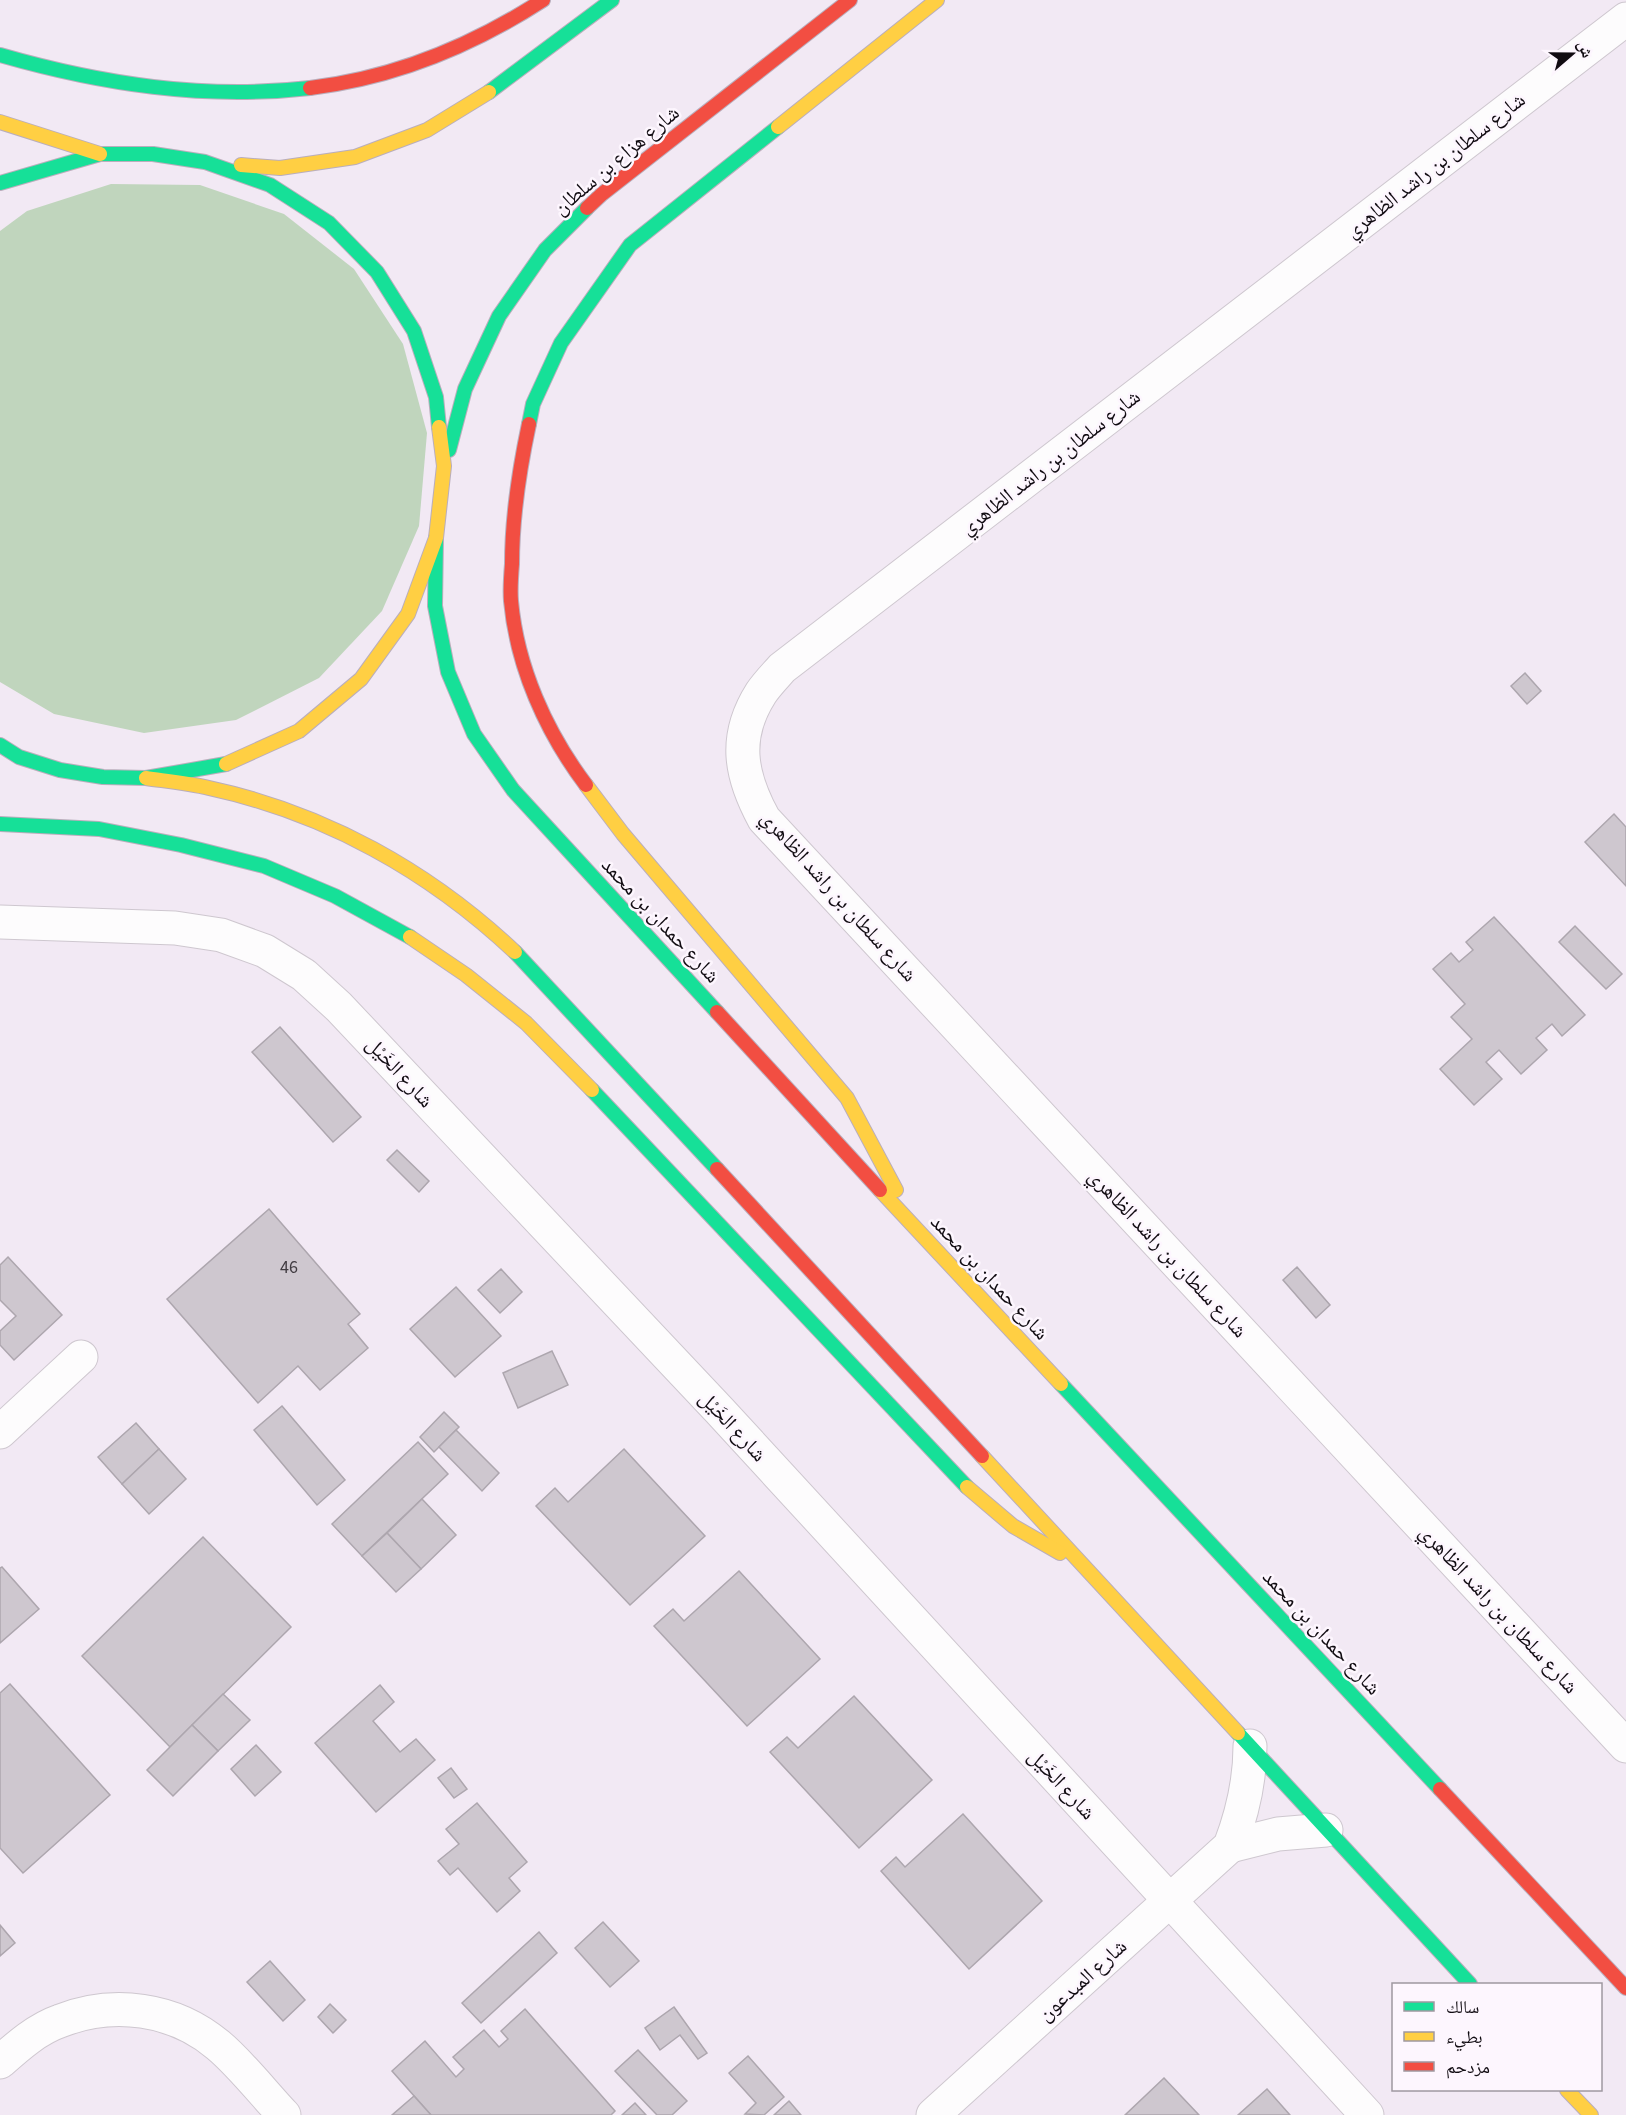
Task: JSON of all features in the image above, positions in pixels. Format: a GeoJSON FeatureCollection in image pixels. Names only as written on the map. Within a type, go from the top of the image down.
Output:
{"type":"FeatureCollection","features":[{"type":"Feature","properties":{"kind":"main road"},"geometry":{"type":"LineString","coordinates":[[0,55],[44,69],[128,85],[213,92],[300,90],[379,76],[458,47],[543,0]]}},
{"type":"Feature","properties":{"kind":"main road"},"geometry":{"type":"LineString","coordinates":[[0,183],[100,154],[153,154],[205,162],[280,168],[355,157],[427,130],[492,90],[612,0]]}},
{"type":"Feature","properties":{"kind":"main road","name":"شارع هزاع بن سلطان"},"geometry":{"type":"LineString","coordinates":[[444,466],[465,389],[494,326],[544,250],[602,194],[850,0]]}},
{"type":"Feature","properties":{"kind":"main road"},"geometry":{"type":"LineString","coordinates":[[918,1231],[847,1098],[623,834],[573,768],[544,717],[522,663],[511,600],[512,541],[518,477],[533,404],[561,343],[630,245],[937,0]]}},
{"type":"Feature","properties":{"kind":"main road"},"geometry":{"type":"LineString","coordinates":[[0,122],[100,154]]}},
{"type":"Feature","properties":{"kind":"main road"},"geometry":{"type":"LineString","coordinates":[[146,778],[226,764],[299,730],[361,679],[408,614],[436,538],[444,466],[436,397],[414,331],[377,272],[329,223],[270,185],[205,162]]}},
{"type":"Feature","properties":{"kind":"main road","name":"شارع حمدان بن محمد"},"geometry":{"type":"LineString","coordinates":[[436,538],[435,606],[448,672],[474,734],[513,790],[918,1231],[1626,1988]]}},
{"type":"Feature","properties":{"kind":"main road"},"geometry":{"type":"LineString","coordinates":[[0,746],[19,757]]}},
{"type":"Feature","properties":{"kind":"main road"},"geometry":{"type":"LineString","coordinates":[[0,754],[19,757],[60,770],[103,777],[146,778],[218,790],[287,810],[353,837],[416,872],[474,915],[528,964],[1469,1983]]}},
{"type":"Feature","properties":{"kind":"main road"},"geometry":{"type":"LineString","coordinates":[[0,824],[99,829],[181,845],[264,866],[344,901],[402,932],[457,968],[526,1023],[995,1514],[1048,1548],[1077,1560]]}},
{"type":"Feature","properties":{"kind":"main road"},"geometry":{"type":"LineString","coordinates":[[1568,2091],[1591,2115]]}},
{"type":"Feature","properties":{"kind":"street","name":"شارع سلطان بن راشد الظاهري"},"geometry":{"type":"LineString","coordinates":[[1626,19],[782,668],[762,693],[747,724],[742,756],[750,793],[764,819],[1626,1746]]}},
{"type":"Feature","properties":{"kind":"street","name":"شارع الخَيْل"},"geometry":{"type":"LineString","coordinates":[[0,922],[175,928],[221,935],[265,951],[304,975],[339,1007],[719,1410],[1367,2115]]}},
{"type":"Feature","properties":{"kind":"street"},"geometry":{"type":"LineString","coordinates":[[0,1432],[81,1357]]}},
{"type":"Feature","properties":{"kind":"street","name":"شارع المبدعون"},"geometry":{"type":"LineString","coordinates":[[1230,1846],[1246,1797],[1250,1771],[1250,1746]]}},
{"type":"Feature","properties":{"kind":"street","name":"شارع المبدعون"},"geometry":{"type":"LineString","coordinates":[[933,2115],[1230,1846],[1278,1834],[1326,1830]]}},
{"type":"Feature","properties":{"kind":"street"},"geometry":{"type":"LineString","coordinates":[[0,2062],[33,2035],[58,2021],[85,2013],[113,2009],[141,2011],[178,2021],[195,2029],[219,2046],[284,2115]]}},
{"type":"Feature","properties":{"kind":"shaded area"},"geometry":{"type":"Polygon","coordinates":[[[111,184],[200,185],[284,214],[354,269],[403,344],[427,433],[419,526],[382,611],[319,678],[236,720],[144,733],[54,714],[0,682],[0,231],[27,211],[111,184]]]}},
{"type":"Feature","properties":{"kind":"building"},"geometry":{"type":"Polygon","coordinates":[[[1525,673],[1541,691],[1527,704],[1511,686],[1525,673]]]}},
{"type":"Feature","properties":{"kind":"building"},"geometry":{"type":"Polygon","coordinates":[[[1614,814],[1626,827],[1626,886],[1585,842],[1614,814]]]}},
{"type":"Feature","properties":{"kind":"building"},"geometry":{"type":"Polygon","coordinates":[[[1494,917],[1585,1015],[1562,1036],[1552,1024],[1536,1038],[1547,1050],[1521,1074],[1499,1050],[1486,1062],[1502,1079],[1474,1105],[1440,1069],[1472,1039],[1451,1017],[1465,1004],[1433,969],[1451,953],[1459,962],[1473,950],[1466,942],[1494,917]]]}},
{"type":"Feature","properties":{"kind":"building"},"geometry":{"type":"Polygon","coordinates":[[[1575,926],[1622,974],[1606,989],[1559,942],[1575,926]]]}},
{"type":"Feature","properties":{"kind":"building"},"geometry":{"type":"Polygon","coordinates":[[[280,1027],[361,1117],[333,1142],[252,1052],[280,1027]]]}},
{"type":"Feature","properties":{"kind":"building"},"geometry":{"type":"Polygon","coordinates":[[[397,1150],[429,1181],[419,1192],[387,1160],[397,1150]]]}},
{"type":"Feature","properties":{"kind":"building"},"geometry":{"type":"Polygon","coordinates":[[[269,1209],[360,1314],[348,1324],[368,1348],[320,1390],[298,1366],[258,1403],[167,1299],[269,1209]]]}},
{"type":"Feature","properties":{"kind":"building"},"geometry":{"type":"Polygon","coordinates":[[[8,1257],[62,1315],[14,1360],[0,1345],[0,1331],[16,1316],[0,1300],[0,1265],[8,1257]]]}},
{"type":"Feature","properties":{"kind":"building"},"geometry":{"type":"Polygon","coordinates":[[[1297,1267],[1330,1305],[1316,1318],[1283,1280],[1297,1267]]]}},
{"type":"Feature","properties":{"kind":"building"},"geometry":{"type":"Polygon","coordinates":[[[501,1269],[522,1292],[500,1313],[478,1290],[501,1269]]]}},
{"type":"Feature","properties":{"kind":"building"},"geometry":{"type":"Polygon","coordinates":[[[456,1287],[501,1336],[455,1377],[410,1329],[456,1287]]]}},
{"type":"Feature","properties":{"kind":"building"},"geometry":{"type":"Polygon","coordinates":[[[552,1351],[568,1385],[518,1408],[503,1373],[552,1351]]]}},
{"type":"Feature","properties":{"kind":"building"},"geometry":{"type":"Polygon","coordinates":[[[282,1406],[345,1480],[317,1505],[254,1430],[282,1406]]]}},
{"type":"Feature","properties":{"kind":"building"},"geometry":{"type":"Polygon","coordinates":[[[444,1412],[459,1427],[434,1452],[420,1437],[444,1412]]]}},
{"type":"Feature","properties":{"kind":"building"},"geometry":{"type":"Polygon","coordinates":[[[136,1423],[159,1449],[122,1484],[98,1457],[136,1423]]]}},
{"type":"Feature","properties":{"kind":"building"},"geometry":{"type":"Polygon","coordinates":[[[456,1430],[499,1473],[482,1491],[439,1447],[456,1430]]]}},
{"type":"Feature","properties":{"kind":"building"},"geometry":{"type":"Polygon","coordinates":[[[418,1442],[448,1474],[362,1556],[332,1524],[418,1442]]]}},
{"type":"Feature","properties":{"kind":"building"},"geometry":{"type":"Polygon","coordinates":[[[159,1449],[186,1479],[149,1514],[122,1484],[159,1449]]]}},
{"type":"Feature","properties":{"kind":"building"},"geometry":{"type":"Polygon","coordinates":[[[624,1449],[705,1536],[630,1605],[536,1506],[555,1488],[568,1502],[624,1449]]]}},
{"type":"Feature","properties":{"kind":"building"},"geometry":{"type":"Polygon","coordinates":[[[422,1499],[456,1535],[421,1569],[387,1533],[422,1499]]]}},
{"type":"Feature","properties":{"kind":"building"},"geometry":{"type":"Polygon","coordinates":[[[387,1533],[421,1569],[396,1592],[362,1556],[387,1533]]]}},
{"type":"Feature","properties":{"kind":"building"},"geometry":{"type":"Polygon","coordinates":[[[203,1537],[291,1627],[170,1747],[82,1656],[203,1537]]]}},
{"type":"Feature","properties":{"kind":"building"},"geometry":{"type":"Polygon","coordinates":[[[2,1567],[39,1609],[0,1643],[0,1568],[2,1567]]]}},
{"type":"Feature","properties":{"kind":"building"},"geometry":{"type":"Polygon","coordinates":[[[739,1571],[820,1659],[747,1726],[654,1626],[673,1609],[684,1621],[739,1571]]]}},
{"type":"Feature","properties":{"kind":"building"},"geometry":{"type":"Polygon","coordinates":[[[10,1684],[110,1795],[23,1873],[0,1848],[0,1693],[10,1684]]]}},
{"type":"Feature","properties":{"kind":"building"},"geometry":{"type":"Polygon","coordinates":[[[380,1685],[394,1702],[373,1721],[400,1752],[416,1739],[435,1760],[376,1812],[315,1743],[380,1685]]]}},
{"type":"Feature","properties":{"kind":"building"},"geometry":{"type":"Polygon","coordinates":[[[223,1694],[250,1720],[218,1751],[192,1725],[223,1694]]]}},
{"type":"Feature","properties":{"kind":"building"},"geometry":{"type":"Polygon","coordinates":[[[854,1696],[932,1780],[859,1848],[770,1752],[787,1737],[798,1748],[854,1696]]]}},
{"type":"Feature","properties":{"kind":"building"},"geometry":{"type":"Polygon","coordinates":[[[192,1725],[218,1751],[173,1796],[147,1770],[192,1725]]]}},
{"type":"Feature","properties":{"kind":"building"},"geometry":{"type":"Polygon","coordinates":[[[256,1745],[281,1772],[255,1796],[231,1769],[256,1745]]]}},
{"type":"Feature","properties":{"kind":"building"},"geometry":{"type":"Polygon","coordinates":[[[451,1768],[467,1789],[454,1798],[438,1778],[451,1768]]]}},
{"type":"Feature","properties":{"kind":"building"},"geometry":{"type":"Polygon","coordinates":[[[477,1803],[527,1862],[509,1878],[520,1891],[497,1912],[458,1868],[450,1875],[438,1861],[459,1844],[446,1829],[477,1803]]]}},
{"type":"Feature","properties":{"kind":"building"},"geometry":{"type":"Polygon","coordinates":[[[963,1814],[1042,1901],[969,1969],[881,1871],[896,1857],[905,1867],[963,1814]]]}},
{"type":"Feature","properties":{"kind":"building"},"geometry":{"type":"Polygon","coordinates":[[[603,1922],[639,1961],[610,1987],[575,1948],[603,1922]]]}},
{"type":"Feature","properties":{"kind":"building"},"geometry":{"type":"Polygon","coordinates":[[[0,1925],[15,1943],[0,1956],[0,1925]]]}},
{"type":"Feature","properties":{"kind":"building"},"geometry":{"type":"Polygon","coordinates":[[[539,1932],[557,1953],[481,2023],[462,2003],[539,1932]]]}},
{"type":"Feature","properties":{"kind":"building"},"geometry":{"type":"Polygon","coordinates":[[[270,1961],[305,2000],[283,2021],[247,1982],[270,1961]]]}},
{"type":"Feature","properties":{"kind":"building"},"geometry":{"type":"Polygon","coordinates":[[[330,2004],[346,2020],[333,2033],[318,2017],[330,2004]]]}},
{"type":"Feature","properties":{"kind":"building"},"geometry":{"type":"Polygon","coordinates":[[[674,2007],[707,2053],[698,2059],[680,2035],[660,2050],[645,2028],[674,2007]]]}},
{"type":"Feature","properties":{"kind":"building"},"geometry":{"type":"Polygon","coordinates":[[[525,2009],[615,2111],[611,2115],[431,2115],[392,2071],[425,2041],[456,2077],[464,2069],[453,2057],[484,2030],[499,2047],[508,2039],[501,2031],[525,2009]]]}},
{"type":"Feature","properties":{"kind":"building"},"geometry":{"type":"Polygon","coordinates":[[[638,2050],[687,2101],[672,2115],[657,2115],[615,2071],[638,2050]]]}},
{"type":"Feature","properties":{"kind":"building"},"geometry":{"type":"Polygon","coordinates":[[[748,2056],[784,2097],[764,2115],[745,2114],[756,2103],[729,2073],[748,2056]]]}},
{"type":"Feature","properties":{"kind":"building"},"geometry":{"type":"Polygon","coordinates":[[[1164,2078],[1199,2115],[1125,2115],[1164,2078]]]}},
{"type":"Feature","properties":{"kind":"building"},"geometry":{"type":"Polygon","coordinates":[[[1267,2089],[1290,2115],[1238,2115],[1267,2089]]]}},
{"type":"Feature","properties":{"kind":"building"},"geometry":{"type":"Polygon","coordinates":[[[414,2096],[431,2115],[392,2115],[414,2096]]]}},
{"type":"Feature","properties":{"kind":"building"},"geometry":{"type":"Polygon","coordinates":[[[789,2101],[801,2115],[774,2115],[789,2101]]]}},
{"type":"Feature","properties":{"kind":"building"},"geometry":{"type":"Polygon","coordinates":[[[635,2103],[646,2115],[622,2115],[635,2103]]]}},
{"type":"Feature","properties":{"kind":"traffic: fast"},"geometry":{"type":"LineString","coordinates":[[489,92],[612,0]]}},
{"type":"Feature","properties":{"kind":"traffic: fast"},"geometry":{"type":"LineString","coordinates":[[0,55],[76,74],[153,87],[231,92],[310,88]]}},
{"type":"Feature","properties":{"kind":"traffic: fast"},"geometry":{"type":"LineString","coordinates":[[529,424],[533,404],[561,343],[630,245],[778,127]]}},
{"type":"Feature","properties":{"kind":"traffic: fast"},"geometry":{"type":"LineString","coordinates":[[0,183],[100,154],[153,154],[205,162],[270,185],[329,223],[377,272],[414,331],[436,397],[439,427]]}},
{"type":"Feature","properties":{"kind":"traffic: fast"},"geometry":{"type":"LineString","coordinates":[[449,450],[465,389],[499,316],[545,250],[587,208]]}},
{"type":"Feature","properties":{"kind":"traffic: fast"},"geometry":{"type":"LineString","coordinates":[[436,538],[435,606],[448,672],[474,734],[513,790],[717,1012]]}},
{"type":"Feature","properties":{"kind":"traffic: fast"},"geometry":{"type":"LineString","coordinates":[[0,745],[19,757],[60,770],[103,777],[146,778],[226,764]]}},
{"type":"Feature","properties":{"kind":"traffic: fast"},"geometry":{"type":"LineString","coordinates":[[0,824],[99,829],[181,845],[264,866],[335,896],[410,937]]}},
{"type":"Feature","properties":{"kind":"traffic: fast"},"geometry":{"type":"LineString","coordinates":[[515,952],[717,1169]]}},
{"type":"Feature","properties":{"kind":"traffic: fast"},"geometry":{"type":"LineString","coordinates":[[592,1090],[967,1487]]}},
{"type":"Feature","properties":{"kind":"traffic: fast"},"geometry":{"type":"LineString","coordinates":[[1061,1384],[1440,1789]]}},
{"type":"Feature","properties":{"kind":"traffic: fast"},"geometry":{"type":"LineString","coordinates":[[1238,1733],[1469,1983]]}},
{"type":"Feature","properties":{"kind":"traffic: slow"},"geometry":{"type":"LineString","coordinates":[[778,127],[937,0]]}},
{"type":"Feature","properties":{"kind":"traffic: slow"},"geometry":{"type":"LineString","coordinates":[[241,165],[280,168],[355,157],[427,130],[489,92]]}},
{"type":"Feature","properties":{"kind":"traffic: slow"},"geometry":{"type":"LineString","coordinates":[[0,122],[100,154]]}},
{"type":"Feature","properties":{"kind":"traffic: slow"},"geometry":{"type":"LineString","coordinates":[[226,764],[299,731],[361,679],[408,614],[436,538],[444,466],[439,427]]}},
{"type":"Feature","properties":{"kind":"traffic: slow"},"geometry":{"type":"LineString","coordinates":[[146,778],[201,786],[252,799],[334,830],[411,871],[482,923],[515,952]]}},
{"type":"Feature","properties":{"kind":"traffic: slow"},"geometry":{"type":"LineString","coordinates":[[586,785],[623,834],[847,1098],[896,1190]]}},
{"type":"Feature","properties":{"kind":"traffic: slow"},"geometry":{"type":"LineString","coordinates":[[410,937],[466,975],[526,1023],[592,1090]]}},
{"type":"Feature","properties":{"kind":"traffic: slow"},"geometry":{"type":"LineString","coordinates":[[880,1190],[1061,1384]]}},
{"type":"Feature","properties":{"kind":"traffic: slow"},"geometry":{"type":"LineString","coordinates":[[982,1456],[1238,1733]]}},
{"type":"Feature","properties":{"kind":"traffic: slow"},"geometry":{"type":"LineString","coordinates":[[967,1487],[1013,1526],[1060,1553]]}},
{"type":"Feature","properties":{"kind":"traffic: slow"},"geometry":{"type":"LineString","coordinates":[[1568,2091],[1591,2115]]}},
{"type":"Feature","properties":{"kind":"traffic: jam"},"geometry":{"type":"LineString","coordinates":[[310,88],[371,76],[431,57],[488,32],[543,0]]}},
{"type":"Feature","properties":{"kind":"traffic: jam"},"geometry":{"type":"LineString","coordinates":[[587,208],[850,0]]}},
{"type":"Feature","properties":{"kind":"traffic: jam"},"geometry":{"type":"LineString","coordinates":[[529,424],[519,477],[513,529],[511,601],[514,626],[527,674],[546,721],[586,785]]}},
{"type":"Feature","properties":{"kind":"traffic: jam"},"geometry":{"type":"LineString","coordinates":[[717,1012],[880,1190]]}},
{"type":"Feature","properties":{"kind":"traffic: jam"},"geometry":{"type":"LineString","coordinates":[[717,1169],[982,1456]]}},
{"type":"Feature","properties":{"kind":"traffic: jam"},"geometry":{"type":"LineString","coordinates":[[1440,1789],[1626,1988]]}}]}
